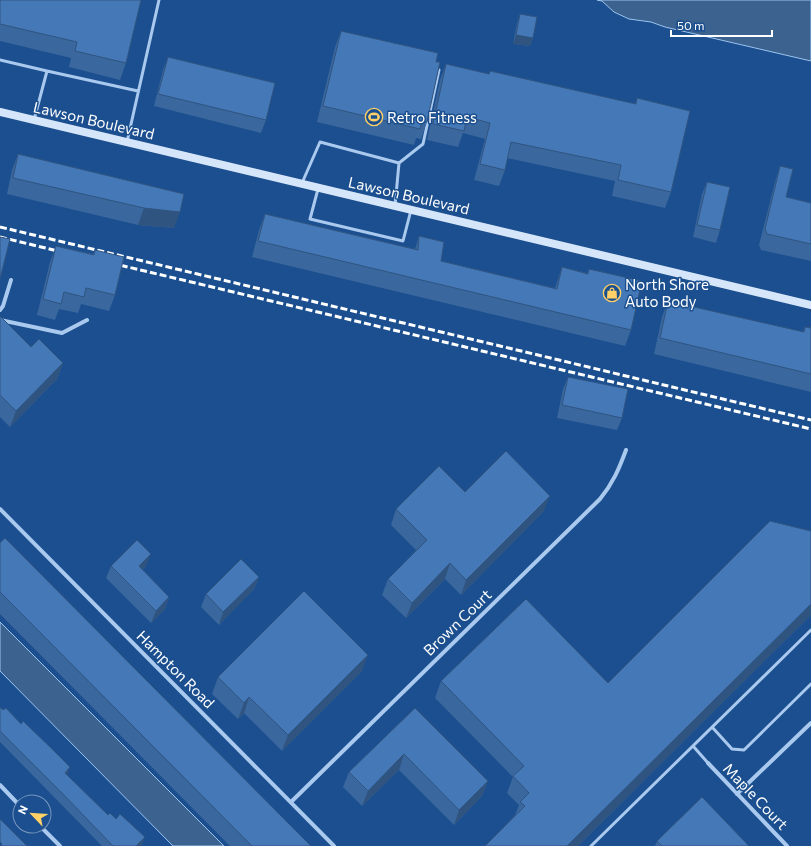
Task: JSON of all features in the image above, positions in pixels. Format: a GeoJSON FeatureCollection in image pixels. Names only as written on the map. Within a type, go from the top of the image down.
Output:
{"type":"FeatureCollection","features":[{"type":"Feature","properties":{"kind":"main road","name":"Lawson Boulevard"},"geometry":{"type":"LineString","coordinates":[[0,112],[811,305]]}},
{"type":"Feature","properties":{"kind":"street"},"geometry":{"type":"LineString","coordinates":[[0,310],[3,306],[11,280]]}},
{"type":"Feature","properties":{"kind":"street"},"geometry":{"type":"LineString","coordinates":[[0,320],[62,333],[87,320]]}},
{"type":"Feature","properties":{"kind":"street","name":"Brown Court"},"geometry":{"type":"LineString","coordinates":[[291,802],[600,499],[610,486],[618,471],[626,450]]}},
{"type":"Feature","properties":{"kind":"street","name":"Hampton Road"},"geometry":{"type":"LineString","coordinates":[[0,509],[334,846]]}},
{"type":"Feature","properties":{"kind":"street"},"geometry":{"type":"LineString","coordinates":[[737,794],[811,723]]}},
{"type":"Feature","properties":{"kind":"street","name":"Maple Court"},"geometry":{"type":"LineString","coordinates":[[708,763],[787,846]]}},
{"type":"Feature","properties":{"kind":"street"},"geometry":{"type":"LineString","coordinates":[[0,785],[12,798]]}},
{"type":"Feature","properties":{"kind":"street"},"geometry":{"type":"LineString","coordinates":[[48,834],[60,846]]}},
{"type":"Feature","properties":{"kind":"lane"},"geometry":{"type":"LineString","coordinates":[[127,142],[159,0]]}},
{"type":"Feature","properties":{"kind":"lane"},"geometry":{"type":"LineString","coordinates":[[0,60],[138,91]]}},
{"type":"Feature","properties":{"kind":"lane"},"geometry":{"type":"LineString","coordinates":[[395,206],[400,163],[423,144],[439,70]]}},
{"type":"Feature","properties":{"kind":"lane"},"geometry":{"type":"LineString","coordinates":[[34,120],[48,71]]}},
{"type":"Feature","properties":{"kind":"lane"},"geometry":{"type":"LineString","coordinates":[[302,184],[320,142],[400,163]]}},
{"type":"Feature","properties":{"kind":"lane"},"geometry":{"type":"LineString","coordinates":[[318,188],[310,219],[403,241],[411,210]]}},
{"type":"Feature","properties":{"kind":"lane"},"geometry":{"type":"LineString","coordinates":[[591,846],[811,630]]}},
{"type":"Feature","properties":{"kind":"lane"},"geometry":{"type":"LineString","coordinates":[[712,727],[732,749],[744,750],[811,684]]}},
{"type":"Feature","properties":{"kind":"lane"},"geometry":{"type":"LineString","coordinates":[[693,746],[708,763]]}},
{"type":"Feature","properties":{"kind":"water"},"geometry":{"type":"Polygon","coordinates":[[[597,0],[811,0],[811,61],[665,27],[651,22],[629,19],[614,12],[602,1],[597,0]]]}},
{"type":"Feature","properties":{"kind":"water"},"geometry":{"type":"Polygon","coordinates":[[[0,622],[224,846],[173,846],[0,671],[0,622]]]}},
{"type":"Feature","properties":{"kind":"building"},"geometry":{"type":"Polygon","coordinates":[[[0,0],[141,0],[126,63],[75,51],[77,42],[0,24],[0,0]]]}},
{"type":"Feature","properties":{"kind":"building"},"geometry":{"type":"Polygon","coordinates":[[[520,14],[537,17],[533,38],[516,35],[520,14]]]}},
{"type":"Feature","properties":{"kind":"building"},"geometry":{"type":"Polygon","coordinates":[[[341,31],[438,53],[436,62],[440,62],[427,122],[422,121],[420,129],[323,106],[341,31]]]}},
{"type":"Feature","properties":{"kind":"building"},"geometry":{"type":"Polygon","coordinates":[[[168,57],[275,83],[266,120],[158,94],[168,57]]]}},
{"type":"Feature","properties":{"kind":"building"},"geometry":{"type":"Polygon","coordinates":[[[446,64],[489,74],[490,71],[636,104],[637,98],[690,111],[671,192],[618,180],[621,165],[511,142],[505,170],[480,164],[490,123],[467,117],[464,131],[433,124],[446,64]]]}},
{"type":"Feature","properties":{"kind":"building"},"geometry":{"type":"Polygon","coordinates":[[[18,154],[184,194],[180,212],[144,208],[13,178],[18,154]]]}},
{"type":"Feature","properties":{"kind":"building"},"geometry":{"type":"Polygon","coordinates":[[[780,166],[793,169],[786,197],[811,203],[811,244],[767,234],[765,229],[780,166]]]}},
{"type":"Feature","properties":{"kind":"building"},"geometry":{"type":"Polygon","coordinates":[[[707,182],[730,187],[720,230],[697,225],[707,182]]]}},
{"type":"Feature","properties":{"kind":"building"},"geometry":{"type":"Polygon","coordinates":[[[265,214],[418,250],[419,236],[444,242],[441,261],[557,289],[562,267],[588,274],[589,269],[642,281],[631,330],[258,241],[265,214]]]}},
{"type":"Feature","properties":{"kind":"building"},"geometry":{"type":"Polygon","coordinates":[[[0,237],[10,239],[0,279],[0,237]]]}},
{"type":"Feature","properties":{"kind":"building"},"geometry":{"type":"Polygon","coordinates":[[[56,246],[94,255],[95,250],[124,257],[115,295],[86,288],[84,297],[64,292],[61,304],[43,299],[56,246]]]}},
{"type":"Feature","properties":{"kind":"building"},"geometry":{"type":"Polygon","coordinates":[[[668,301],[804,332],[805,327],[811,328],[811,374],[660,338],[668,301]]]}},
{"type":"Feature","properties":{"kind":"building"},"geometry":{"type":"Polygon","coordinates":[[[0,316],[31,347],[39,339],[63,363],[16,411],[0,395],[0,316]]]}},
{"type":"Feature","properties":{"kind":"building"},"geometry":{"type":"Polygon","coordinates":[[[568,377],[628,389],[622,418],[562,405],[568,377]]]}},
{"type":"Feature","properties":{"kind":"building"},"geometry":{"type":"Polygon","coordinates":[[[506,451],[550,496],[466,580],[450,563],[412,603],[388,579],[427,540],[396,509],[439,466],[465,492],[506,451]]]}},
{"type":"Feature","properties":{"kind":"building"},"geometry":{"type":"Polygon","coordinates":[[[770,521],[811,531],[811,604],[567,846],[485,846],[525,806],[520,802],[529,793],[513,776],[524,766],[441,681],[526,599],[608,683],[770,521]]]}},
{"type":"Feature","properties":{"kind":"building"},"geometry":{"type":"Polygon","coordinates":[[[5,538],[311,846],[252,846],[0,592],[0,543],[5,538]]]}},
{"type":"Feature","properties":{"kind":"building"},"geometry":{"type":"Polygon","coordinates":[[[137,540],[151,554],[139,566],[169,597],[156,611],[111,566],[137,540]]]}},
{"type":"Feature","properties":{"kind":"building"},"geometry":{"type":"Polygon","coordinates":[[[241,559],[259,577],[223,612],[206,594],[241,559]]]}},
{"type":"Feature","properties":{"kind":"building"},"geometry":{"type":"Polygon","coordinates":[[[304,591],[368,655],[288,735],[249,697],[244,703],[218,677],[304,591]]]}},
{"type":"Feature","properties":{"kind":"building"},"geometry":{"type":"Polygon","coordinates":[[[0,707],[3,710],[6,708],[21,724],[23,721],[70,767],[65,773],[108,815],[110,813],[116,819],[120,814],[145,837],[136,846],[113,846],[0,731],[0,707]]]}},
{"type":"Feature","properties":{"kind":"building"},"geometry":{"type":"Polygon","coordinates":[[[415,708],[488,781],[459,810],[404,754],[368,791],[349,772],[415,708]]]}},
{"type":"Feature","properties":{"kind":"building"},"geometry":{"type":"Polygon","coordinates":[[[702,797],[749,846],[662,846],[657,841],[702,797]]]}},
{"type":"Feature","properties":{"kind":"building"},"geometry":{"type":"Polygon","coordinates":[[[0,819],[12,831],[12,834],[15,834],[27,846],[2,846],[0,842],[0,819]]]}},
{"type":"Feature","properties":{"kind":"railway"},"geometry":{"type":"LineString","coordinates":[[0,227],[811,420]]}},
{"type":"Feature","properties":{"kind":"railway"},"geometry":{"type":"LineString","coordinates":[[0,237],[66,253]]}},
{"type":"Feature","properties":{"kind":"railway"},"geometry":{"type":"LineString","coordinates":[[111,263],[811,429]]}},
{"type":"Feature","properties":{"kind":"place","name":"Retro Fitness"},"geometry":{"type":"Point","coordinates":[374,117]}},
{"type":"Feature","properties":{"kind":"place","name":"North Shore Auto Body"},"geometry":{"type":"Point","coordinates":[612,293]}}]}
